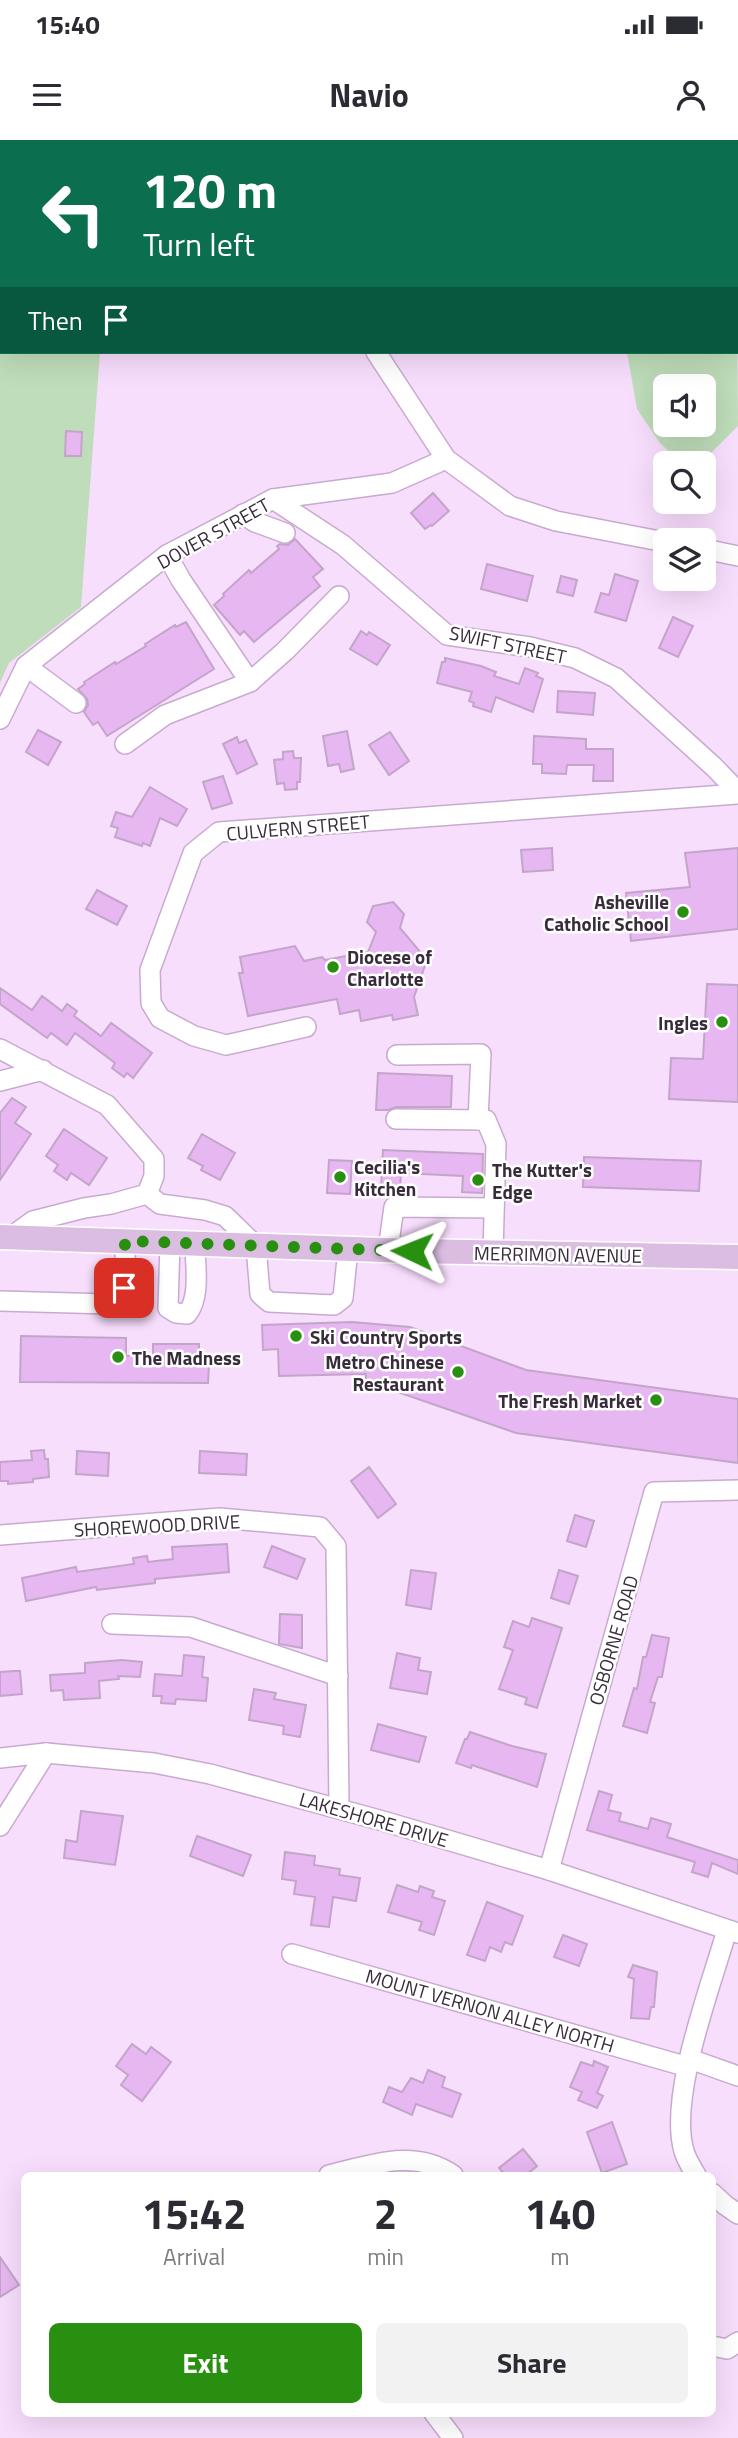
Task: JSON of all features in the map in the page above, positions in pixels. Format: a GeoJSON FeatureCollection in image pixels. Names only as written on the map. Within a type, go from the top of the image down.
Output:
{"type":"FeatureCollection","features":[{"type":"Feature","properties":{"kind":"main road","name":"MERRIMON AVENUE"},"geometry":{"type":"LineString","coordinates":[[5,1237],[493,1253],[738,1257]]}},
{"type":"Feature","properties":{"kind":"street"},"geometry":{"type":"LineString","coordinates":[[377,354],[446,459],[510,506],[556,522],[653,540]]}},
{"type":"Feature","properties":{"kind":"street","name":"DOVER STREET"},"geometry":{"type":"LineString","coordinates":[[0,719],[26,666],[167,555],[273,499],[392,483],[446,459]]}},
{"type":"Feature","properties":{"kind":"street","name":"SWIFT STREET"},"geometry":{"type":"LineString","coordinates":[[273,499],[343,545],[447,635],[530,647],[575,658],[616,678],[714,767],[738,793]]}},
{"type":"Feature","properties":{"kind":"street"},"geometry":{"type":"LineString","coordinates":[[243,514],[255,522],[285,533]]}},
{"type":"Feature","properties":{"kind":"street"},"geometry":{"type":"LineString","coordinates":[[716,551],[738,556]]}},
{"type":"Feature","properties":{"kind":"street"},"geometry":{"type":"LineString","coordinates":[[167,555],[250,682]]}},
{"type":"Feature","properties":{"kind":"street"},"geometry":{"type":"LineString","coordinates":[[125,744],[165,715],[250,682],[339,596]]}},
{"type":"Feature","properties":{"kind":"street"},"geometry":{"type":"LineString","coordinates":[[26,666],[76,703]]}},
{"type":"Feature","properties":{"kind":"street","name":"CULVERN STREET"},"geometry":{"type":"LineString","coordinates":[[306,1027],[226,1045],[194,1036],[160,1018],[151,1003],[150,970],[193,853],[219,832],[738,793]]}},
{"type":"Feature","properties":{"kind":"street"},"geometry":{"type":"LineString","coordinates":[[0,1049],[107,1105],[153,1158],[154,1176],[147,1194]]}},
{"type":"Feature","properties":{"kind":"street"},"geometry":{"type":"LineString","coordinates":[[397,1055],[481,1054],[478,1120]]}},
{"type":"Feature","properties":{"kind":"street"},"geometry":{"type":"LineString","coordinates":[[0,1081],[43,1070]]}},
{"type":"Feature","properties":{"kind":"street"},"geometry":{"type":"LineString","coordinates":[[396,1119],[486,1121],[496,1144],[493,1253]]}},
{"type":"Feature","properties":{"kind":"street"},"geometry":{"type":"LineString","coordinates":[[5,1237],[33,1222],[147,1194]]}},
{"type":"Feature","properties":{"kind":"street"},"geometry":{"type":"LineString","coordinates":[[147,1194],[160,1204],[205,1210],[225,1216],[256,1246],[260,1294],[269,1302],[334,1305],[343,1298],[348,1249]]}},
{"type":"Feature","properties":{"kind":"street"},"geometry":{"type":"LineString","coordinates":[[388,1250],[394,1208],[494,1208]]}},
{"type":"Feature","properties":{"kind":"street"},"geometry":{"type":"LineString","coordinates":[[0,1301],[108,1304],[119,1297],[124,1288],[125,1241]]}},
{"type":"Feature","properties":{"kind":"street"},"geometry":{"type":"LineString","coordinates":[[170,1243],[168,1308],[176,1313],[187,1314],[194,1307],[195,1244]]}},
{"type":"Feature","properties":{"kind":"street","name":"OSBORNE ROAD"},"geometry":{"type":"LineString","coordinates":[[549,1870],[654,1492],[738,1490]]}},
{"type":"Feature","properties":{"kind":"street","name":"SHOREWOOD DRIVE"},"geometry":{"type":"LineString","coordinates":[[0,1535],[220,1518],[320,1527],[336,1546],[339,1808]]}},
{"type":"Feature","properties":{"kind":"street"},"geometry":{"type":"LineString","coordinates":[[112,1624],[191,1627],[338,1676]]}},
{"type":"Feature","properties":{"kind":"street"},"geometry":{"type":"LineString","coordinates":[[0,1826],[46,1753]]}},
{"type":"Feature","properties":{"kind":"street","name":"LAKESHORE DRIVE"},"geometry":{"type":"LineString","coordinates":[[0,1758],[46,1753],[165,1765],[210,1774],[339,1808],[549,1870],[733,1932]]}},
{"type":"Feature","properties":{"kind":"street"},"geometry":{"type":"LineString","coordinates":[[694,2172],[684,2152],[679,2116],[689,2063],[733,1932]]}},
{"type":"Feature","properties":{"kind":"street","name":"MOUNT VERNON ALLEY NORTH"},"geometry":{"type":"LineString","coordinates":[[292,1954],[738,2076]]}},
{"type":"Feature","properties":{"kind":"street"},"geometry":{"type":"LineString","coordinates":[[340,2172],[376,2162],[420,2160],[446,2172]]}},
{"type":"Feature","properties":{"kind":"street"},"geometry":{"type":"LineString","coordinates":[[716,2197],[738,2214]]}},
{"type":"Feature","properties":{"kind":"street"},"geometry":{"type":"LineString","coordinates":[[716,2347],[727,2349],[738,2342]]}},
{"type":"Feature","properties":{"kind":"street"},"geometry":{"type":"LineString","coordinates":[[437,2417],[453,2438]]}},
{"type":"Feature","properties":{"kind":"green space"},"geometry":{"type":"Polygon","coordinates":[[[0,354],[100,354],[81,607],[9,663],[0,683],[0,354]]]}},
{"type":"Feature","properties":{"kind":"green space"},"geometry":{"type":"Polygon","coordinates":[[[627,354],[737,354],[738,426],[713,451],[669,451],[656,437],[716,437],[716,374],[653,374],[653,433],[637,409],[627,354]]]}},
{"type":"Feature","properties":{"kind":"building"},"geometry":{"type":"Polygon","coordinates":[[[66,431],[82,432],[81,456],[65,456],[66,431]]]}},
{"type":"Feature","properties":{"kind":"building"},"geometry":{"type":"Polygon","coordinates":[[[433,493],[449,511],[425,529],[411,513],[433,493]]]}},
{"type":"Feature","properties":{"kind":"building"},"geometry":{"type":"Polygon","coordinates":[[[295,539],[323,569],[313,577],[320,586],[254,642],[244,631],[240,635],[214,605],[249,570],[251,573],[279,549],[277,546],[288,545],[295,539]]]}},
{"type":"Feature","properties":{"kind":"building"},"geometry":{"type":"Polygon","coordinates":[[[487,564],[533,576],[527,601],[481,589],[487,564]]]}},
{"type":"Feature","properties":{"kind":"building"},"geometry":{"type":"Polygon","coordinates":[[[615,574],[638,581],[626,621],[595,612],[601,593],[609,595],[615,574]]]}},
{"type":"Feature","properties":{"kind":"building"},"geometry":{"type":"Polygon","coordinates":[[[561,576],[577,580],[573,596],[557,592],[561,576]]]}},
{"type":"Feature","properties":{"kind":"building"},"geometry":{"type":"Polygon","coordinates":[[[673,617],[693,626],[678,657],[659,648],[673,617]]]}},
{"type":"Feature","properties":{"kind":"building"},"geometry":{"type":"Polygon","coordinates":[[[186,622],[214,669],[107,736],[98,722],[93,725],[84,712],[88,705],[87,699],[78,689],[84,682],[146,646],[145,644],[175,625],[176,627],[186,622]]]}},
{"type":"Feature","properties":{"kind":"building"},"geometry":{"type":"Polygon","coordinates":[[[361,631],[367,635],[369,632],[390,645],[377,665],[350,649],[361,631]]]}},
{"type":"Feature","properties":{"kind":"building"},"geometry":{"type":"Polygon","coordinates":[[[445,658],[481,666],[496,672],[494,676],[519,684],[525,668],[538,673],[536,676],[543,679],[533,712],[496,697],[491,712],[473,706],[474,703],[469,701],[472,692],[437,683],[445,658]]]}},
{"type":"Feature","properties":{"kind":"building"},"geometry":{"type":"Polygon","coordinates":[[[558,691],[595,693],[593,715],[557,712],[558,691]]]}},
{"type":"Feature","properties":{"kind":"building"},"geometry":{"type":"Polygon","coordinates":[[[38,730],[61,742],[48,765],[26,752],[38,730]]]}},
{"type":"Feature","properties":{"kind":"building"},"geometry":{"type":"Polygon","coordinates":[[[347,731],[354,769],[341,772],[339,764],[328,766],[323,736],[347,731]]]}},
{"type":"Feature","properties":{"kind":"building"},"geometry":{"type":"Polygon","coordinates":[[[390,732],[409,761],[389,775],[369,745],[390,732]]]}},
{"type":"Feature","properties":{"kind":"building"},"geometry":{"type":"Polygon","coordinates":[[[534,736],[586,739],[586,749],[613,749],[613,781],[593,781],[594,765],[567,765],[566,774],[542,773],[542,764],[533,764],[534,736]]]}},
{"type":"Feature","properties":{"kind":"building"},"geometry":{"type":"Polygon","coordinates":[[[237,737],[239,743],[246,740],[257,764],[237,774],[223,744],[237,737]]]}},
{"type":"Feature","properties":{"kind":"building"},"geometry":{"type":"Polygon","coordinates":[[[293,751],[294,758],[301,758],[300,782],[297,782],[297,789],[285,790],[284,783],[277,784],[274,760],[283,759],[283,752],[293,751]]]}},
{"type":"Feature","properties":{"kind":"building"},"geometry":{"type":"Polygon","coordinates":[[[223,776],[232,803],[212,809],[203,782],[223,776]]]}},
{"type":"Feature","properties":{"kind":"building"},"geometry":{"type":"Polygon","coordinates":[[[150,787],[187,809],[177,826],[160,818],[150,846],[115,837],[118,828],[111,826],[116,812],[132,817],[150,787]]]}},
{"type":"Feature","properties":{"kind":"building"},"geometry":{"type":"Polygon","coordinates":[[[552,848],[553,870],[523,872],[521,850],[552,848]]]}},
{"type":"Feature","properties":{"kind":"building","name":"Asheville Catholic School"},"geometry":{"type":"Polygon","coordinates":[[[738,848],[738,929],[631,941],[626,893],[690,887],[685,853],[738,848]]]}},
{"type":"Feature","properties":{"kind":"building"},"geometry":{"type":"Polygon","coordinates":[[[97,890],[127,906],[117,925],[86,909],[97,890]]]}},
{"type":"Feature","properties":{"kind":"building","name":"Diocese of Charlotte"},"geometry":{"type":"Polygon","coordinates":[[[393,902],[404,914],[400,928],[427,960],[414,997],[418,1015],[393,1020],[392,1015],[361,1021],[359,1010],[340,1014],[337,999],[248,1016],[239,973],[243,973],[240,957],[295,946],[304,961],[368,952],[376,932],[367,922],[373,906],[393,902]]]}},
{"type":"Feature","properties":{"kind":"building","name":"Ingles"},"geometry":{"type":"Polygon","coordinates":[[[707,984],[738,985],[738,1102],[669,1099],[671,1058],[703,1059],[707,984]]]}},
{"type":"Feature","properties":{"kind":"building"},"geometry":{"type":"Polygon","coordinates":[[[0,988],[32,1010],[42,996],[62,1011],[67,1004],[77,1011],[74,1016],[101,1036],[111,1023],[152,1053],[133,1078],[127,1073],[124,1077],[112,1068],[115,1063],[75,1033],[67,1045],[51,1033],[47,1038],[0,1004],[0,988]]]}},
{"type":"Feature","properties":{"kind":"building"},"geometry":{"type":"Polygon","coordinates":[[[378,1073],[452,1076],[451,1107],[396,1107],[376,1110],[378,1073]]]}},
{"type":"Feature","properties":{"kind":"building"},"geometry":{"type":"Polygon","coordinates":[[[12,1098],[26,1107],[15,1123],[31,1134],[0,1180],[0,1113],[12,1098]]]}},
{"type":"Feature","properties":{"kind":"building"},"geometry":{"type":"Polygon","coordinates":[[[64,1129],[107,1158],[89,1185],[71,1173],[67,1180],[54,1171],[58,1165],[46,1156],[64,1129]]]}},
{"type":"Feature","properties":{"kind":"building"},"geometry":{"type":"Polygon","coordinates":[[[202,1134],[235,1153],[220,1180],[201,1170],[203,1166],[188,1158],[202,1134]]]}},
{"type":"Feature","properties":{"kind":"building"},"geometry":{"type":"Polygon","coordinates":[[[383,1150],[483,1154],[482,1193],[462,1192],[463,1176],[401,1173],[400,1189],[381,1188],[383,1150]]]}},
{"type":"Feature","properties":{"kind":"building"},"geometry":{"type":"Polygon","coordinates":[[[584,1157],[701,1161],[699,1191],[583,1187],[584,1157]]]}},
{"type":"Feature","properties":{"kind":"building","name":"Cecilia's Kitchen"},"geometry":{"type":"Polygon","coordinates":[[[329,1160],[352,1161],[350,1194],[327,1193],[329,1160]]]}},
{"type":"Feature","properties":{"kind":"building"},"geometry":{"type":"Polygon","coordinates":[[[352,1322],[410,1327],[526,1370],[738,1399],[738,1463],[516,1433],[366,1381],[366,1374],[279,1376],[278,1349],[263,1350],[262,1325],[352,1322]]]}},
{"type":"Feature","properties":{"kind":"building"},"geometry":{"type":"Polygon","coordinates":[[[21,1336],[126,1338],[126,1356],[153,1356],[153,1344],[199,1344],[199,1357],[204,1357],[204,1365],[209,1365],[208,1383],[20,1382],[21,1336]]]}},
{"type":"Feature","properties":{"kind":"building"},"geometry":{"type":"Polygon","coordinates":[[[44,1450],[45,1459],[48,1459],[49,1477],[33,1479],[33,1482],[8,1484],[8,1481],[0,1481],[0,1462],[32,1460],[31,1451],[44,1450]]]}},
{"type":"Feature","properties":{"kind":"building"},"geometry":{"type":"Polygon","coordinates":[[[77,1451],[109,1453],[108,1476],[76,1474],[77,1451]]]}},
{"type":"Feature","properties":{"kind":"building"},"geometry":{"type":"Polygon","coordinates":[[[200,1451],[247,1454],[246,1475],[199,1473],[200,1451]]]}},
{"type":"Feature","properties":{"kind":"building"},"geometry":{"type":"Polygon","coordinates":[[[369,1467],[396,1504],[378,1518],[351,1481],[369,1467]]]}},
{"type":"Feature","properties":{"kind":"building"},"geometry":{"type":"Polygon","coordinates":[[[575,1515],[594,1521],[586,1547],[567,1541],[575,1515]]]}},
{"type":"Feature","properties":{"kind":"building"},"geometry":{"type":"Polygon","coordinates":[[[227,1544],[229,1572],[155,1579],[155,1583],[97,1590],[96,1587],[26,1601],[22,1578],[76,1567],[77,1572],[134,1564],[133,1558],[147,1556],[148,1562],[173,1559],[172,1547],[227,1544]]]}},
{"type":"Feature","properties":{"kind":"building"},"geometry":{"type":"Polygon","coordinates":[[[272,1546],[305,1559],[297,1579],[264,1567],[272,1546]]]}},
{"type":"Feature","properties":{"kind":"building"},"geometry":{"type":"Polygon","coordinates":[[[411,1570],[436,1573],[431,1609],[406,1605],[411,1570]]]}},
{"type":"Feature","properties":{"kind":"building"},"geometry":{"type":"Polygon","coordinates":[[[559,1570],[578,1576],[569,1604],[551,1598],[559,1570]]]}},
{"type":"Feature","properties":{"kind":"building"},"geometry":{"type":"Polygon","coordinates":[[[280,1614],[302,1615],[302,1648],[279,1644],[280,1614]]]}},
{"type":"Feature","properties":{"kind":"building"},"geometry":{"type":"Polygon","coordinates":[[[532,1618],[562,1628],[537,1708],[525,1704],[527,1698],[499,1689],[513,1650],[504,1647],[513,1621],[529,1627],[532,1618]]]}},
{"type":"Feature","properties":{"kind":"building"},"geometry":{"type":"Polygon","coordinates":[[[652,1635],[669,1638],[662,1677],[658,1677],[650,1702],[655,1703],[647,1733],[623,1726],[634,1688],[637,1689],[643,1657],[646,1657],[652,1635]]]}},
{"type":"Feature","properties":{"kind":"building"},"geometry":{"type":"Polygon","coordinates":[[[397,1653],[420,1658],[418,1670],[431,1672],[427,1694],[390,1688],[397,1653]]]}},
{"type":"Feature","properties":{"kind":"building"},"geometry":{"type":"Polygon","coordinates":[[[184,1655],[204,1657],[202,1677],[208,1678],[206,1701],[176,1699],[175,1704],[161,1703],[162,1696],[153,1696],[155,1674],[182,1676],[184,1655]]]}},
{"type":"Feature","properties":{"kind":"building"},"geometry":{"type":"Polygon","coordinates":[[[122,1660],[142,1662],[140,1677],[118,1676],[119,1679],[99,1681],[100,1698],[64,1700],[63,1690],[51,1691],[50,1675],[85,1673],[85,1663],[122,1660]]]}},
{"type":"Feature","properties":{"kind":"building"},"geometry":{"type":"Polygon","coordinates":[[[20,1671],[22,1694],[0,1696],[0,1672],[20,1671]]]}},
{"type":"Feature","properties":{"kind":"building"},"geometry":{"type":"Polygon","coordinates":[[[254,1689],[276,1693],[274,1699],[306,1705],[300,1737],[283,1734],[284,1726],[249,1720],[254,1689]]]}},
{"type":"Feature","properties":{"kind":"building"},"geometry":{"type":"Polygon","coordinates":[[[378,1724],[426,1737],[419,1762],[371,1750],[378,1724]]]}},
{"type":"Feature","properties":{"kind":"building"},"geometry":{"type":"Polygon","coordinates":[[[470,1732],[546,1754],[537,1787],[472,1765],[471,1768],[456,1763],[470,1732]]]}},
{"type":"Feature","properties":{"kind":"building"},"geometry":{"type":"Polygon","coordinates":[[[599,1791],[612,1795],[608,1810],[621,1813],[619,1821],[648,1829],[651,1818],[671,1824],[667,1837],[738,1860],[738,1874],[712,1863],[708,1877],[692,1872],[695,1862],[587,1830],[599,1791]]]}},
{"type":"Feature","properties":{"kind":"building"},"geometry":{"type":"Polygon","coordinates":[[[81,1811],[123,1816],[115,1865],[64,1858],[66,1840],[77,1842],[81,1811]]]}},
{"type":"Feature","properties":{"kind":"building"},"geometry":{"type":"Polygon","coordinates":[[[197,1836],[251,1855],[243,1876],[190,1856],[197,1836]]]}},
{"type":"Feature","properties":{"kind":"building"},"geometry":{"type":"Polygon","coordinates":[[[285,1852],[315,1856],[314,1865],[340,1869],[339,1875],[360,1878],[356,1901],[333,1897],[329,1927],[311,1925],[315,1897],[294,1894],[296,1881],[282,1879],[285,1852]]]}},
{"type":"Feature","properties":{"kind":"building"},"geometry":{"type":"Polygon","coordinates":[[[397,1885],[418,1892],[420,1886],[434,1891],[432,1897],[445,1901],[434,1935],[419,1930],[422,1922],[388,1912],[397,1885]]]}},
{"type":"Feature","properties":{"kind":"building"},"geometry":{"type":"Polygon","coordinates":[[[487,1902],[523,1916],[512,1945],[505,1942],[501,1952],[490,1947],[485,1961],[467,1955],[487,1902]]]}},
{"type":"Feature","properties":{"kind":"building"},"geometry":{"type":"Polygon","coordinates":[[[563,1935],[587,1944],[579,1966],[554,1957],[563,1935]]]}},
{"type":"Feature","properties":{"kind":"building"},"geometry":{"type":"Polygon","coordinates":[[[633,1965],[657,1972],[654,2007],[651,2007],[649,2019],[631,2018],[634,1979],[628,1977],[633,1965]]]}},
{"type":"Feature","properties":{"kind":"building"},"geometry":{"type":"Polygon","coordinates":[[[132,2044],[146,2054],[151,2047],[171,2062],[142,2101],[121,2085],[128,2075],[116,2066],[132,2044]]]}},
{"type":"Feature","properties":{"kind":"building"},"geometry":{"type":"Polygon","coordinates":[[[594,2061],[608,2067],[597,2093],[603,2096],[597,2108],[578,2100],[582,2092],[570,2087],[581,2062],[593,2066],[594,2061]]]}},
{"type":"Feature","properties":{"kind":"building"},"geometry":{"type":"Polygon","coordinates":[[[428,2070],[445,2077],[442,2087],[461,2094],[452,2117],[416,2104],[412,2115],[383,2102],[389,2087],[402,2092],[411,2078],[423,2083],[428,2070]]]}},
{"type":"Feature","properties":{"kind":"building"},"geometry":{"type":"Polygon","coordinates":[[[612,2122],[627,2164],[602,2172],[587,2132],[612,2122]]]}},
{"type":"Feature","properties":{"kind":"building"},"geometry":{"type":"Polygon","coordinates":[[[523,2149],[537,2166],[530,2172],[502,2172],[499,2168],[523,2149]]]}},
{"type":"Feature","properties":{"kind":"building"},"geometry":{"type":"Polygon","coordinates":[[[0,2257],[19,2285],[0,2297],[0,2257]]]}},
{"type":"Feature","properties":{"kind":"place","name":"Asheville Catholic School"},"geometry":{"type":"Point","coordinates":[683,912]}},
{"type":"Feature","properties":{"kind":"place","name":"Diocese of Charlotte"},"geometry":{"type":"Point","coordinates":[333,967]}},
{"type":"Feature","properties":{"kind":"place","name":"Ingles"},"geometry":{"type":"Point","coordinates":[722,1022]}},
{"type":"Feature","properties":{"kind":"place","name":"Cecilia's Kitchen"},"geometry":{"type":"Point","coordinates":[340,1177]}},
{"type":"Feature","properties":{"kind":"place","name":"The Kutter's Edge"},"geometry":{"type":"Point","coordinates":[478,1180]}},
{"type":"Feature","properties":{"kind":"place","name":"Ski Country Sports"},"geometry":{"type":"Point","coordinates":[296,1336]}},
{"type":"Feature","properties":{"kind":"place","name":"The Madness"},"geometry":{"type":"Point","coordinates":[118,1357]}},
{"type":"Feature","properties":{"kind":"place","name":"Metro Chinese Restaurant"},"geometry":{"type":"Point","coordinates":[458,1372]}},
{"type":"Feature","properties":{"kind":"place","name":"The Fresh Market"},"geometry":{"type":"Point","coordinates":[656,1400]}},
{"type":"Feature","properties":{"kind":"route"},"geometry":{"type":"LineString","coordinates":[[124,1288],[125,1241],[412,1251]]}}]}
